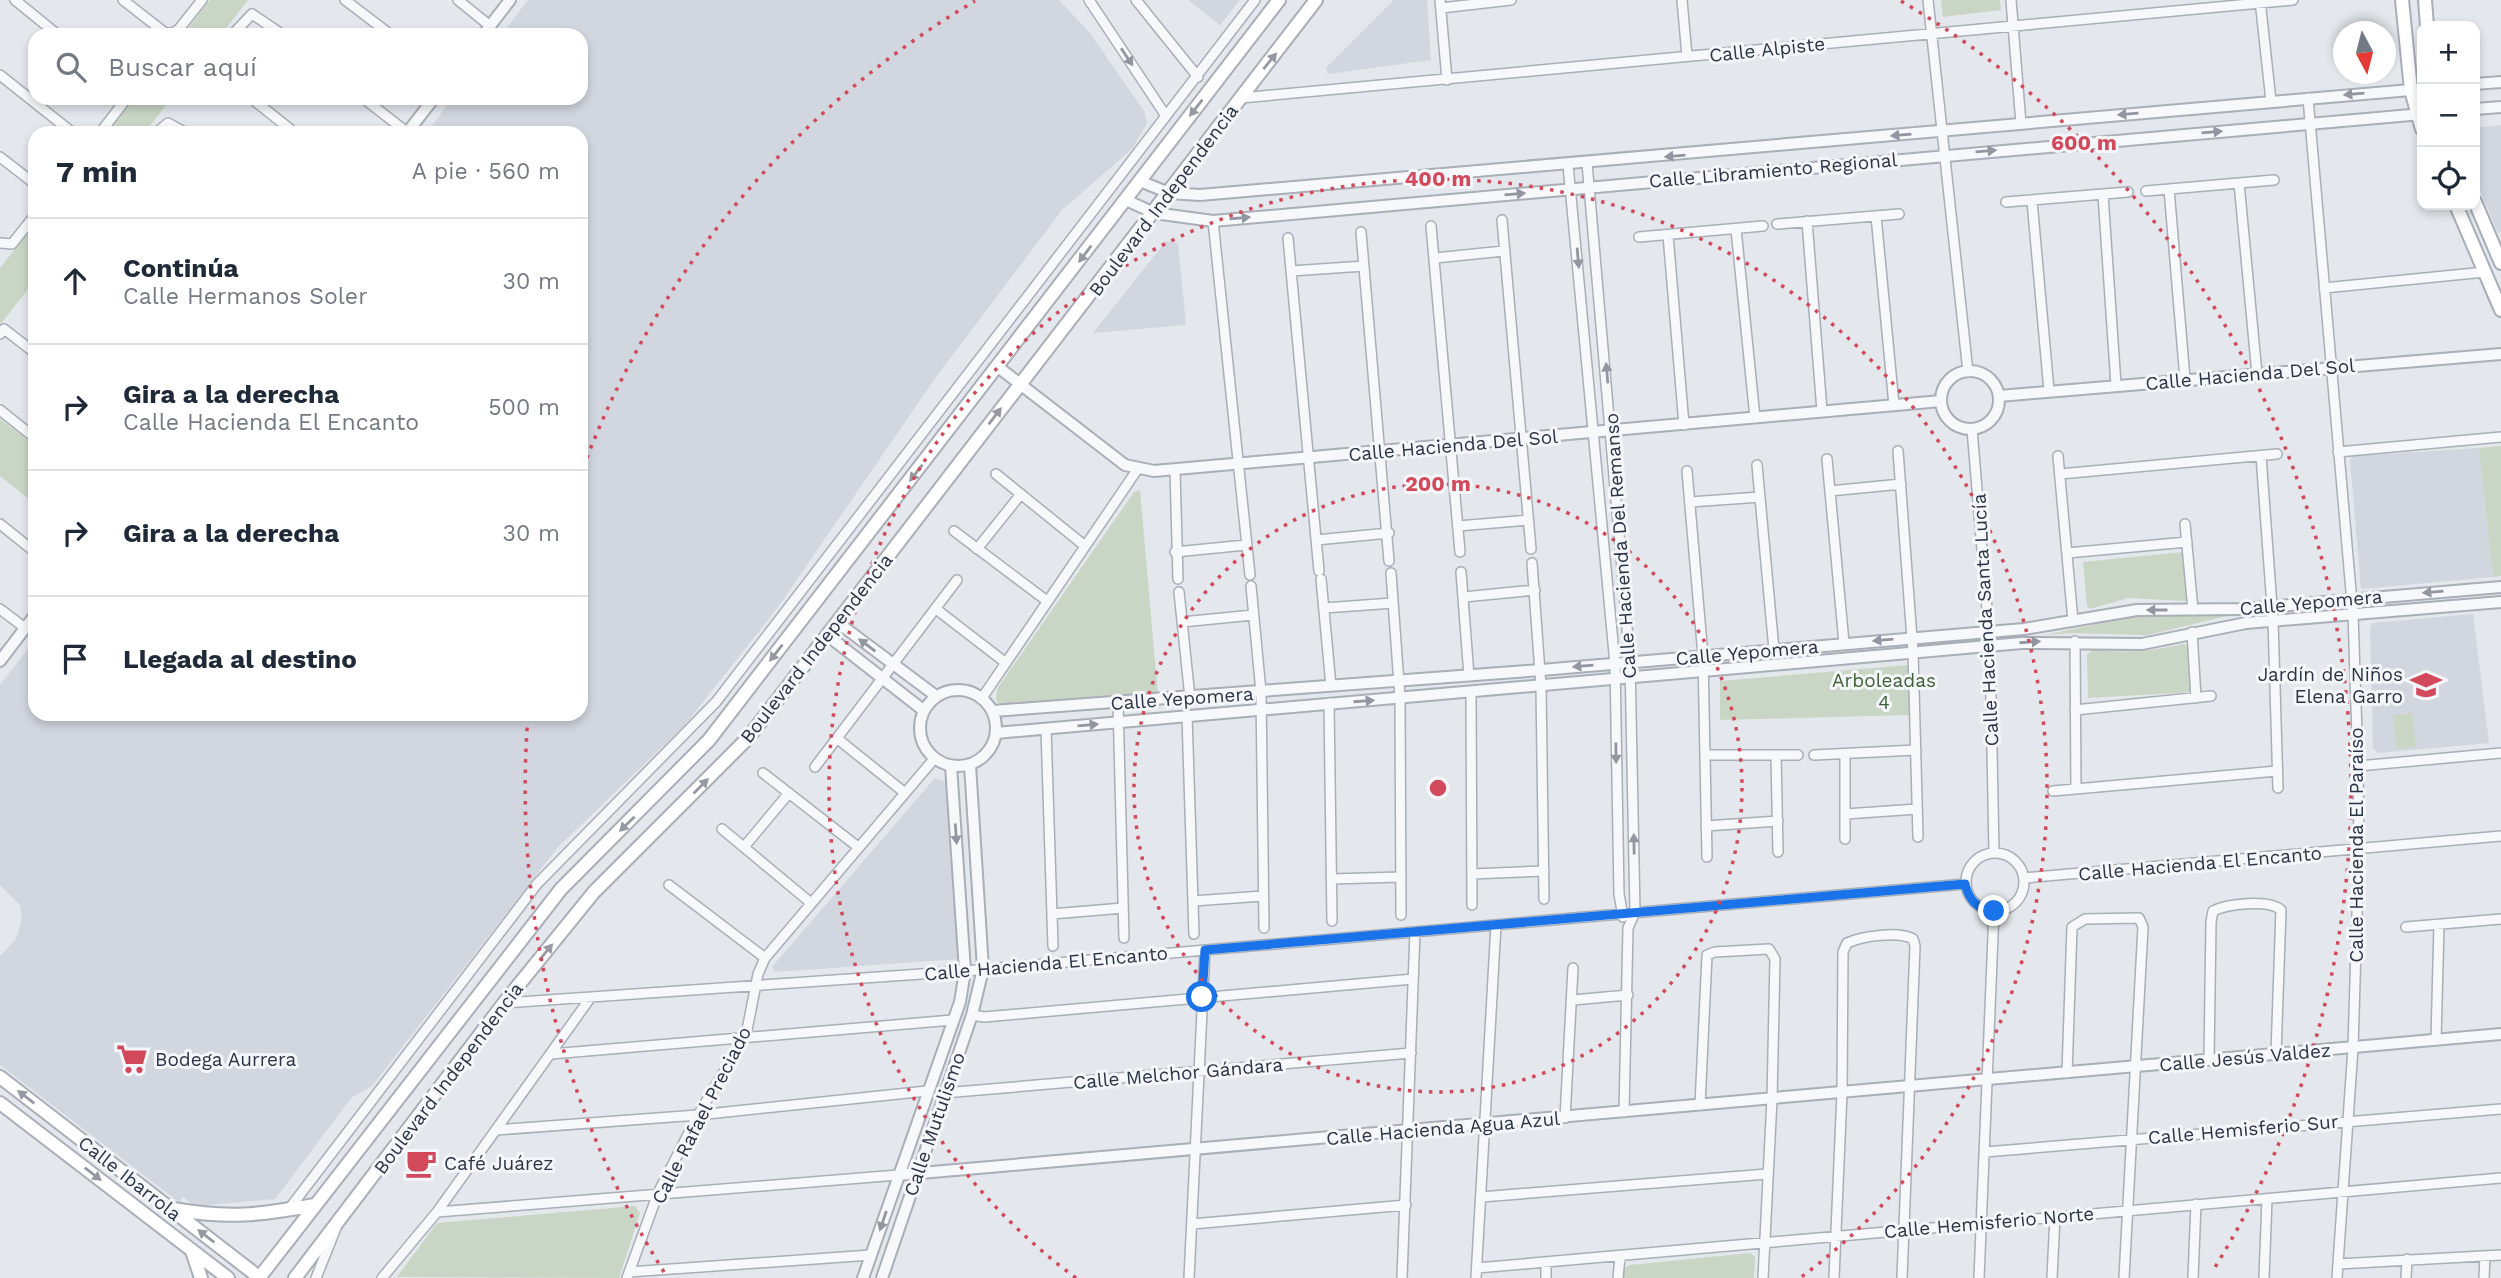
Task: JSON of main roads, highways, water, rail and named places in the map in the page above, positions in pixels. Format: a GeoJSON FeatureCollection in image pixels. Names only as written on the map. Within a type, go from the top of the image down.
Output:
{"type":"FeatureCollection","features":[{"type":"Feature","properties":{"kind":"main road","name":"Boulevard Independencia"},"geometry":{"type":"LineString","coordinates":[[259,1278],[561,889],[709,740],[1279,0]]}},
{"type":"Feature","properties":{"kind":"main road","name":"Boulevard Independencia"},"geometry":{"type":"LineString","coordinates":[[295,1278],[504,1003],[594,892],[748,738],[1316,0]]}},
{"type":"Feature","properties":{"kind":"main road"},"geometry":{"type":"LineString","coordinates":[[2402,0],[2417,89]]}},
{"type":"Feature","properties":{"kind":"main road"},"geometry":{"type":"LineString","coordinates":[[2425,0],[2427,21]]}},
{"type":"Feature","properties":{"kind":"main road"},"geometry":{"type":"LineString","coordinates":[[2458,210],[2501,310]]}},
{"type":"Feature","properties":{"kind":"main road"},"geometry":{"type":"LineString","coordinates":[[2478,210],[2501,263]]}},
{"type":"Feature","properties":{"kind":"main road","name":"Calle Ibarrola"},"geometry":{"type":"LineString","coordinates":[[0,1077],[259,1278]]}},
{"type":"Feature","properties":{"kind":"main road","name":"Calle Ibarrola"},"geometry":{"type":"LineString","coordinates":[[0,1103],[228,1278]]}},
{"type":"Feature","properties":{"kind":"main road"},"geometry":{"type":"LineString","coordinates":[[170,1209],[218,1217],[315,1205]]}},
{"type":"Feature","properties":{"kind":"main road"},"geometry":{"type":"LineString","coordinates":[[192,1251],[201,1278]]}},
{"type":"Feature","properties":{"kind":"place","name":"Jardín de Niños Elena Garro"},"geometry":{"type":"Point","coordinates":[2426,685]}},
{"type":"Feature","properties":{"kind":"place","name":"Bodega Aurrera"},"geometry":{"type":"Point","coordinates":[132,1059]}},
{"type":"Feature","properties":{"kind":"place","name":"Café Juárez"},"geometry":{"type":"Point","coordinates":[421,1163]}},
{"type":"Feature","properties":{"kind":"park label","name":"Arboleadas 4"},"geometry":{"type":"Point","coordinates":[1884,691]}}]}
